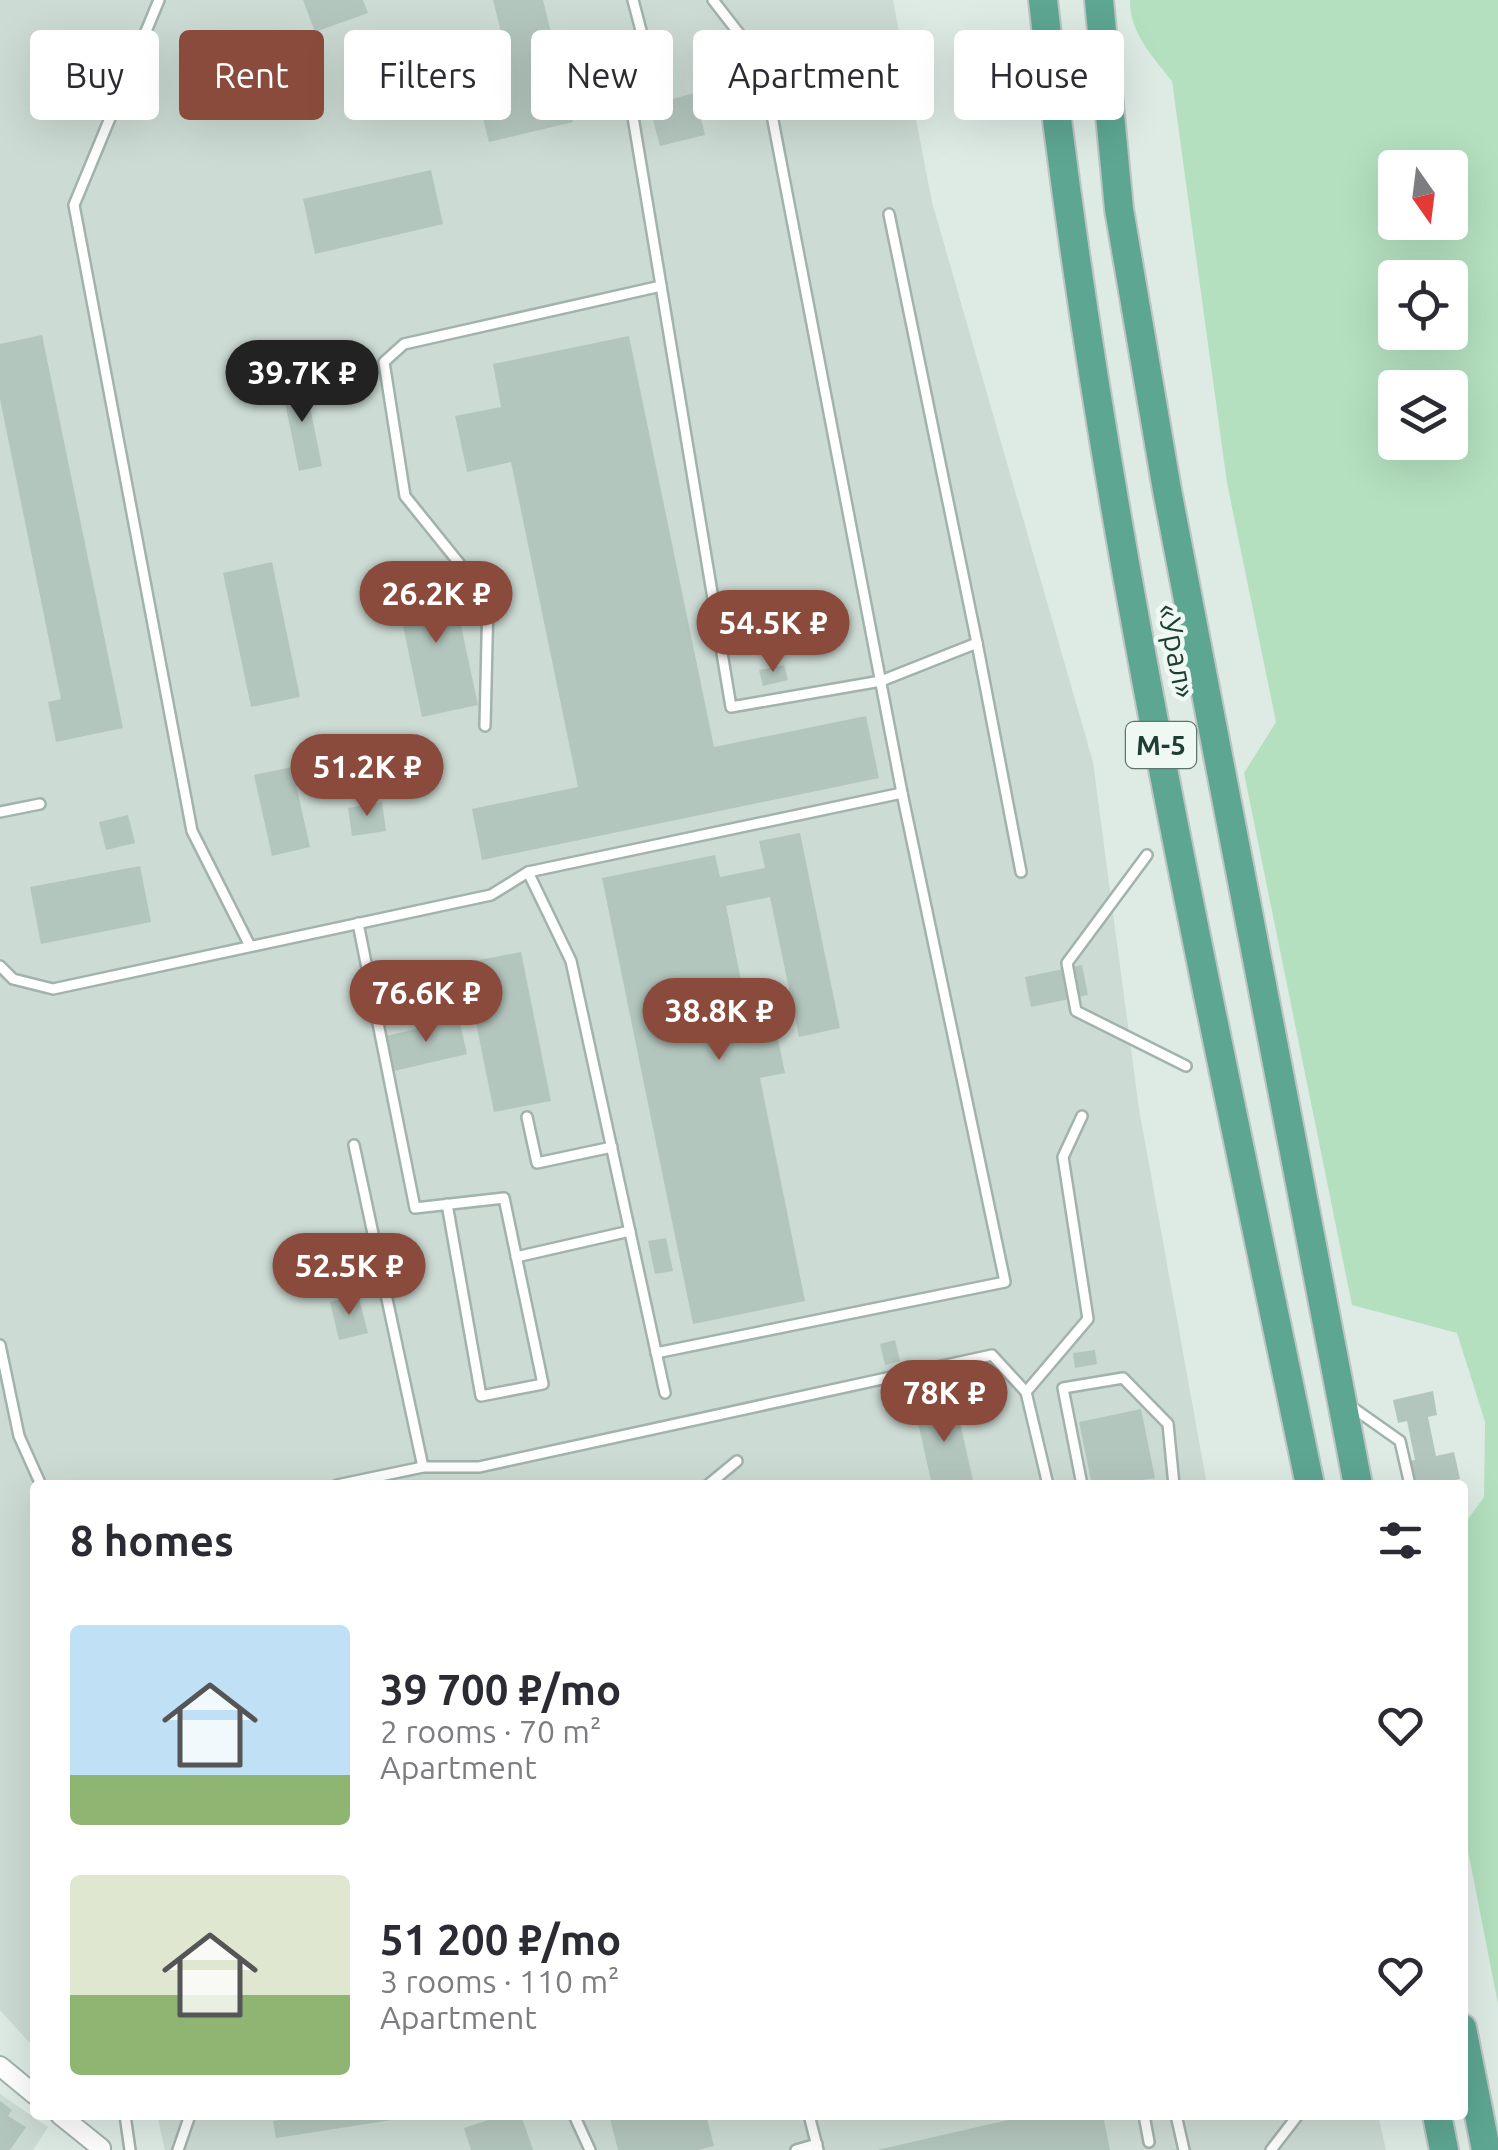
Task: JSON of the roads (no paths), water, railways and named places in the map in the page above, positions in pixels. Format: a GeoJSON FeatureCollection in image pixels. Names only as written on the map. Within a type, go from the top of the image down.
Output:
{"type":"FeatureCollection","features":[{"type":"Feature","properties":{"kind":"main road","name":"«Урал»"},"geometry":{"type":"LineString","coordinates":[[1043,0],[1062,170],[1108,468],[1218,1042],[1309,1480]]}},
{"type":"Feature","properties":{"kind":"main road","name":"«Урал»"},"geometry":{"type":"LineString","coordinates":[[1102,9],[1119,210],[1167,490],[1357,1480]]}},
{"type":"Feature","properties":{"kind":"main road"},"geometry":{"type":"LineString","coordinates":[[1468,2058],[1486,2150]]}},
{"type":"Feature","properties":{"kind":"street"},"geometry":{"type":"LineString","coordinates":[[0,2066],[30,2091]]}},
{"type":"Feature","properties":{"kind":"street"},"geometry":{"type":"LineString","coordinates":[[66,2120],[103,2149]]}},
{"type":"Feature","properties":{"kind":"lane"},"geometry":{"type":"LineString","coordinates":[[159,0],[74,205],[192,831],[250,946]]}},
{"type":"Feature","properties":{"kind":"lane"},"geometry":{"type":"LineString","coordinates":[[633,0],[655,84],[632,117],[732,708],[881,681],[977,642]]}},
{"type":"Feature","properties":{"kind":"lane"},"geometry":{"type":"LineString","coordinates":[[656,1353],[1005,1282],[902,794],[762,63],[713,0]]}},
{"type":"Feature","properties":{"kind":"lane"},"geometry":{"type":"LineString","coordinates":[[889,214],[1021,872]]}},
{"type":"Feature","properties":{"kind":"lane"},"geometry":{"type":"LineString","coordinates":[[485,726],[488,599],[405,496],[384,362],[404,344],[661,286]]}},
{"type":"Feature","properties":{"kind":"lane"},"geometry":{"type":"LineString","coordinates":[[0,966],[13,978],[53,988],[492,895],[528,872],[902,794]]}},
{"type":"Feature","properties":{"kind":"lane"},"geometry":{"type":"LineString","coordinates":[[0,812],[40,804]]}},
{"type":"Feature","properties":{"kind":"lane"},"geometry":{"type":"LineString","coordinates":[[1147,855],[1067,963],[1076,1011],[1186,1066]]}},
{"type":"Feature","properties":{"kind":"lane"},"geometry":{"type":"LineString","coordinates":[[528,872],[572,961],[665,1393]]}},
{"type":"Feature","properties":{"kind":"lane"},"geometry":{"type":"LineString","coordinates":[[358,923],[414,1208],[447,1204],[504,1198],[543,1384],[481,1396],[447,1204]]}},
{"type":"Feature","properties":{"kind":"lane"},"geometry":{"type":"LineString","coordinates":[[1026,1392],[1088,1318],[1064,1157],[1082,1116]]}},
{"type":"Feature","properties":{"kind":"lane"},"geometry":{"type":"LineString","coordinates":[[527,1117],[536,1163],[612,1148]]}},
{"type":"Feature","properties":{"kind":"lane"},"geometry":{"type":"LineString","coordinates":[[354,1144],[422,1467]]}},
{"type":"Feature","properties":{"kind":"lane"},"geometry":{"type":"LineString","coordinates":[[516,1257],[630,1231]]}},
{"type":"Feature","properties":{"kind":"lane"},"geometry":{"type":"LineString","coordinates":[[0,1345],[19,1436],[40,1480]]}},
{"type":"Feature","properties":{"kind":"lane"},"geometry":{"type":"LineString","coordinates":[[361,1480],[422,1467],[480,1467],[992,1355],[1026,1392],[1047,1480]]}},
{"type":"Feature","properties":{"kind":"lane"},"geometry":{"type":"LineString","coordinates":[[1081,1480],[1063,1388],[1123,1378],[1168,1424],[1174,1480]]}},
{"type":"Feature","properties":{"kind":"lane"},"geometry":{"type":"LineString","coordinates":[[1340,1399],[1400,1441],[1409,1480]]}},
{"type":"Feature","properties":{"kind":"lane"},"geometry":{"type":"LineString","coordinates":[[714,1480],[737,1461]]}},
{"type":"Feature","properties":{"kind":"lane"},"geometry":{"type":"LineString","coordinates":[[126,2120],[130,2150]]}},
{"type":"Feature","properties":{"kind":"lane"},"geometry":{"type":"LineString","coordinates":[[178,2150],[188,2120]]}},
{"type":"Feature","properties":{"kind":"lane"},"geometry":{"type":"LineString","coordinates":[[576,2120],[590,2150]]}},
{"type":"Feature","properties":{"kind":"lane"},"geometry":{"type":"LineString","coordinates":[[796,2150],[817,2147],[810,2120]]}},
{"type":"Feature","properties":{"kind":"lane"},"geometry":{"type":"LineString","coordinates":[[1145,2120],[1149,2142]]}},
{"type":"Feature","properties":{"kind":"lane"},"geometry":{"type":"LineString","coordinates":[[1177,2120],[1184,2150]]}},
{"type":"Feature","properties":{"kind":"lane"},"geometry":{"type":"LineString","coordinates":[[1271,2150],[1294,2120]]}}]}
